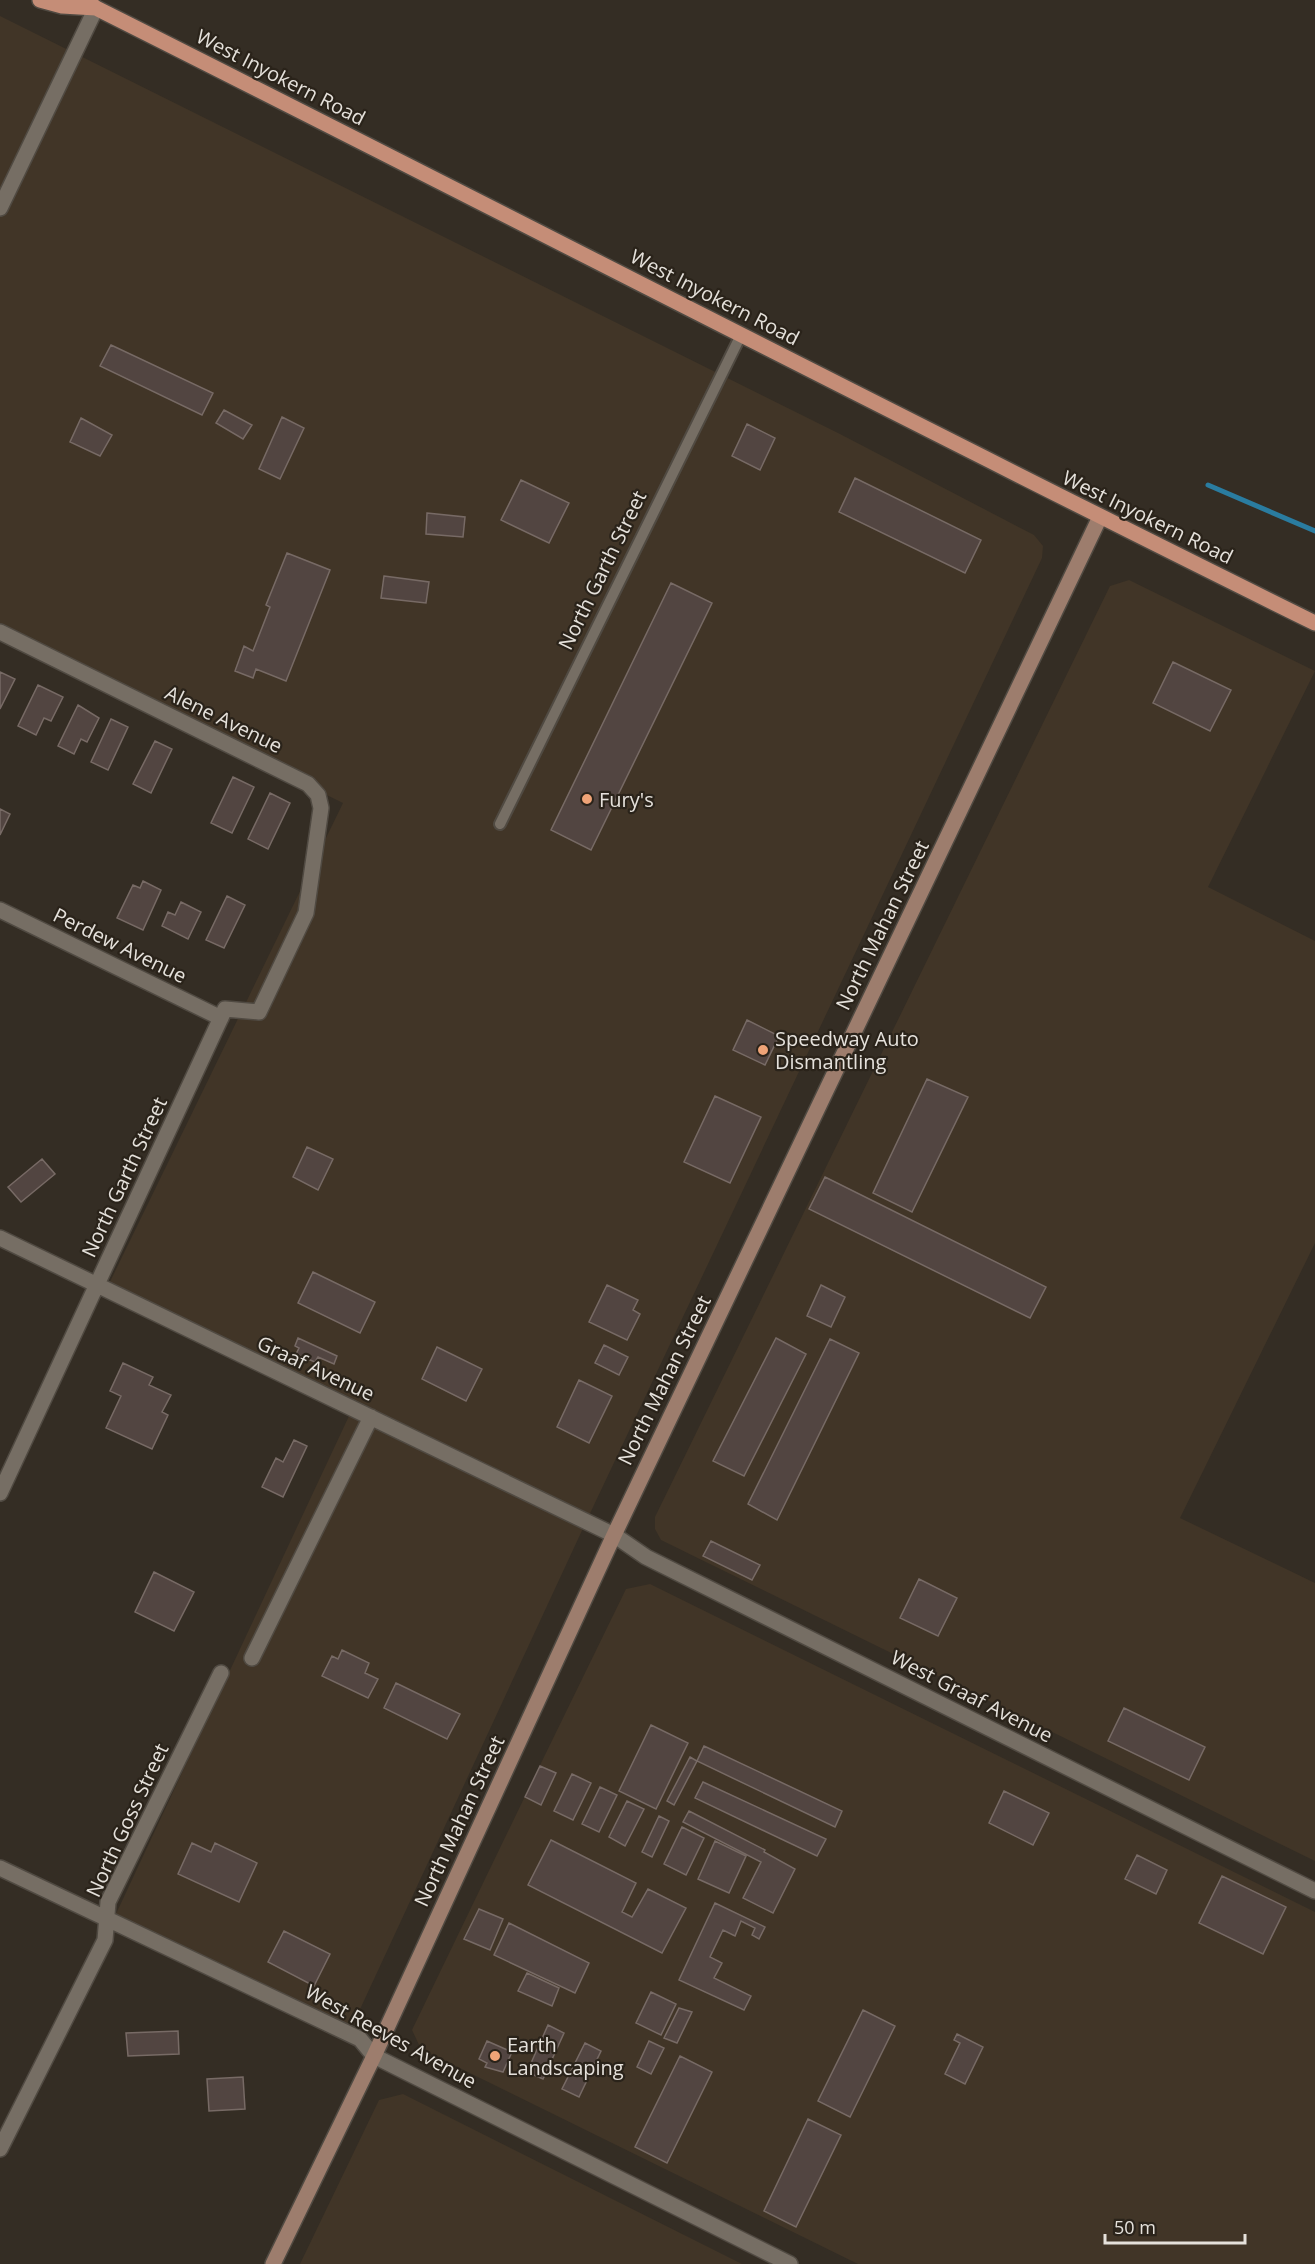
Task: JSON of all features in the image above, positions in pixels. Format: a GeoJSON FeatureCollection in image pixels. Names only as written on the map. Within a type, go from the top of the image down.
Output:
{"type":"FeatureCollection","features":[{"type":"Feature","properties":{"kind":"main road","name":"West Inyokern Road"},"geometry":{"type":"LineString","coordinates":[[40,0],[62,6],[91,4],[1100,517],[1315,623]]}},
{"type":"Feature","properties":{"kind":"street"},"geometry":{"type":"LineString","coordinates":[[0,208],[91,4]]}},
{"type":"Feature","properties":{"kind":"street","name":"North Mahan Street"},"geometry":{"type":"LineString","coordinates":[[273,2264],[374,2056],[614,1535],[1100,517]]}},
{"type":"Feature","properties":{"kind":"street","name":"Alene Avenue"},"geometry":{"type":"LineString","coordinates":[[0,632],[308,784],[318,795],[321,808],[306,913],[259,1012],[225,1009],[221,1018]]}},
{"type":"Feature","properties":{"kind":"street","name":"Perdew Avenue"},"geometry":{"type":"LineString","coordinates":[[0,910],[221,1018]]}},
{"type":"Feature","properties":{"kind":"street","name":"North Garth Street"},"geometry":{"type":"LineString","coordinates":[[0,1493],[221,1018]]}},
{"type":"Feature","properties":{"kind":"street","name":"Graaf Avenue"},"geometry":{"type":"LineString","coordinates":[[0,1238],[97,1287],[614,1535]]}},
{"type":"Feature","properties":{"kind":"street"},"geometry":{"type":"LineString","coordinates":[[252,1658],[372,1418]]}},
{"type":"Feature","properties":{"kind":"street","name":"West Graaf Avenue"},"geometry":{"type":"LineString","coordinates":[[614,1535],[645,1557],[1315,1891]]}},
{"type":"Feature","properties":{"kind":"street","name":"North Goss Street"},"geometry":{"type":"LineString","coordinates":[[0,2149],[105,1940],[108,1902],[221,1673]]}},
{"type":"Feature","properties":{"kind":"street","name":"West Reeves Avenue"},"geometry":{"type":"LineString","coordinates":[[0,1868],[360,2039],[374,2056],[790,2264]]}},
{"type":"Feature","properties":{"kind":"lane","name":"North Garth Street"},"geometry":{"type":"LineString","coordinates":[[500,824],[741,335]]}},
{"type":"Feature","properties":{"kind":"shaded area"},"geometry":{"type":"Polygon","coordinates":[[[0,16],[840,434],[1034,535],[1043,546],[1042,558],[585,1524],[349,2033],[115,1916],[349,1416],[103,1296],[343,803],[0,634],[0,16]]]}},
{"type":"Feature","properties":{"kind":"shaded area"},"geometry":{"type":"Polygon","coordinates":[[[1129,580],[1315,671],[1208,887],[1315,941],[1315,1243],[1180,1518],[1315,1583],[1315,1861],[661,1540],[655,1529],[655,1517],[1110,586],[1129,580]]]}},
{"type":"Feature","properties":{"kind":"shaded area"},"geometry":{"type":"Polygon","coordinates":[[[650,1584],[1315,1912],[1315,2264],[858,2264],[421,2049],[412,2030],[626,1589],[650,1584]]]}},
{"type":"Feature","properties":{"kind":"shaded area"},"geometry":{"type":"Polygon","coordinates":[[[403,2094],[742,2264],[300,2264],[379,2100],[403,2094]]]}},
{"type":"Feature","properties":{"kind":"building"},"geometry":{"type":"Polygon","coordinates":[[[111,345],[213,393],[202,415],[100,366],[111,345]]]}},
{"type":"Feature","properties":{"kind":"building"},"geometry":{"type":"Polygon","coordinates":[[[224,410],[252,425],[243,439],[216,423],[224,410]]]}},
{"type":"Feature","properties":{"kind":"building"},"geometry":{"type":"Polygon","coordinates":[[[282,417],[304,428],[280,479],[259,469],[282,417]]]}},
{"type":"Feature","properties":{"kind":"building"},"geometry":{"type":"Polygon","coordinates":[[[81,418],[112,435],[100,456],[70,442],[81,418]]]}},
{"type":"Feature","properties":{"kind":"building"},"geometry":{"type":"Polygon","coordinates":[[[747,424],[775,438],[760,470],[732,456],[747,424]]]}},
{"type":"Feature","properties":{"kind":"building"},"geometry":{"type":"Polygon","coordinates":[[[855,478],[981,540],[965,573],[839,512],[855,478]]]}},
{"type":"Feature","properties":{"kind":"building"},"geometry":{"type":"Polygon","coordinates":[[[521,480],[569,503],[549,543],[501,520],[521,480]]]}},
{"type":"Feature","properties":{"kind":"building"},"geometry":{"type":"Polygon","coordinates":[[[427,513],[465,517],[463,537],[426,534],[427,513]]]}},
{"type":"Feature","properties":{"kind":"building"},"geometry":{"type":"Polygon","coordinates":[[[287,553],[330,570],[286,681],[256,669],[253,678],[235,671],[244,646],[253,651],[270,607],[266,605],[287,553]]]}},
{"type":"Feature","properties":{"kind":"building"},"geometry":{"type":"Polygon","coordinates":[[[384,576],[429,582],[426,603],[381,598],[384,576]]]}},
{"type":"Feature","properties":{"kind":"building"},"geometry":{"type":"Polygon","coordinates":[[[671,583],[712,603],[591,850],[551,830],[671,583]]]}},
{"type":"Feature","properties":{"kind":"building"},"geometry":{"type":"Polygon","coordinates":[[[1173,662],[1231,690],[1210,731],[1153,703],[1173,662]]]}},
{"type":"Feature","properties":{"kind":"building"},"geometry":{"type":"Polygon","coordinates":[[[0,672],[15,679],[0,709],[0,672]]]}},
{"type":"Feature","properties":{"kind":"building"},"geometry":{"type":"Polygon","coordinates":[[[38,685],[63,697],[51,721],[44,718],[36,735],[18,726],[38,685]]]}},
{"type":"Feature","properties":{"kind":"building"},"geometry":{"type":"Polygon","coordinates":[[[78,705],[99,718],[87,742],[81,739],[74,754],[58,746],[78,705]]]}},
{"type":"Feature","properties":{"kind":"building"},"geometry":{"type":"Polygon","coordinates":[[[111,719],[128,727],[108,770],[91,762],[111,719]]]}},
{"type":"Feature","properties":{"kind":"building"},"geometry":{"type":"Polygon","coordinates":[[[155,741],[172,749],[151,793],[133,784],[155,741]]]}},
{"type":"Feature","properties":{"kind":"building"},"geometry":{"type":"Polygon","coordinates":[[[233,777],[254,787],[232,833],[211,823],[233,777]]]}},
{"type":"Feature","properties":{"kind":"building"},"geometry":{"type":"Polygon","coordinates":[[[270,793],[290,803],[268,849],[248,839],[270,793]]]}},
{"type":"Feature","properties":{"kind":"building"},"geometry":{"type":"Polygon","coordinates":[[[0,809],[10,814],[0,835],[0,809]]]}},
{"type":"Feature","properties":{"kind":"building"},"geometry":{"type":"Polygon","coordinates":[[[143,881],[161,890],[143,930],[117,918],[133,885],[140,888],[143,881]]]}},
{"type":"Feature","properties":{"kind":"building"},"geometry":{"type":"Polygon","coordinates":[[[227,896],[245,905],[224,948],[206,940],[227,896]]]}},
{"type":"Feature","properties":{"kind":"building"},"geometry":{"type":"Polygon","coordinates":[[[181,902],[201,912],[188,939],[162,926],[168,912],[175,915],[181,902]]]}},
{"type":"Feature","properties":{"kind":"building"},"geometry":{"type":"Polygon","coordinates":[[[747,1020],[779,1036],[765,1065],[733,1050],[747,1020]]]}},
{"type":"Feature","properties":{"kind":"building"},"geometry":{"type":"Polygon","coordinates":[[[927,1079],[968,1097],[912,1212],[873,1193],[927,1079]]]}},
{"type":"Feature","properties":{"kind":"building"},"geometry":{"type":"Polygon","coordinates":[[[715,1096],[761,1117],[730,1183],[684,1162],[715,1096]]]}},
{"type":"Feature","properties":{"kind":"building"},"geometry":{"type":"Polygon","coordinates":[[[307,1147],[333,1159],[318,1190],[293,1177],[307,1147]]]}},
{"type":"Feature","properties":{"kind":"building"},"geometry":{"type":"Polygon","coordinates":[[[42,1159],[55,1174],[21,1202],[8,1187],[42,1159]]]}},
{"type":"Feature","properties":{"kind":"building"},"geometry":{"type":"Polygon","coordinates":[[[825,1177],[1046,1287],[1030,1318],[809,1209],[825,1177]]]}},
{"type":"Feature","properties":{"kind":"building"},"geometry":{"type":"Polygon","coordinates":[[[313,1272],[375,1302],[360,1333],[298,1303],[313,1272]]]}},
{"type":"Feature","properties":{"kind":"building"},"geometry":{"type":"Polygon","coordinates":[[[607,1285],[638,1300],[633,1310],[640,1314],[627,1340],[589,1322],[607,1285]]]}},
{"type":"Feature","properties":{"kind":"building"},"geometry":{"type":"Polygon","coordinates":[[[821,1285],[845,1297],[831,1327],[807,1316],[821,1285]]]}},
{"type":"Feature","properties":{"kind":"building"},"geometry":{"type":"Polygon","coordinates":[[[298,1338],[337,1356],[334,1364],[318,1357],[315,1362],[296,1354],[299,1348],[295,1346],[298,1338]]]}},
{"type":"Feature","properties":{"kind":"building"},"geometry":{"type":"Polygon","coordinates":[[[776,1338],[806,1354],[744,1476],[713,1461],[776,1338]]]}},
{"type":"Feature","properties":{"kind":"building"},"geometry":{"type":"Polygon","coordinates":[[[830,1339],[859,1353],[777,1520],[748,1504],[830,1339]]]}},
{"type":"Feature","properties":{"kind":"building"},"geometry":{"type":"Polygon","coordinates":[[[604,1345],[628,1357],[619,1375],[595,1363],[604,1345]]]}},
{"type":"Feature","properties":{"kind":"building"},"geometry":{"type":"Polygon","coordinates":[[[437,1347],[482,1369],[466,1401],[422,1379],[437,1347]]]}},
{"type":"Feature","properties":{"kind":"building"},"geometry":{"type":"Polygon","coordinates":[[[123,1363],[153,1377],[149,1385],[171,1395],[162,1412],[168,1415],[152,1449],[106,1428],[121,1396],[110,1391],[123,1363]]]}},
{"type":"Feature","properties":{"kind":"building"},"geometry":{"type":"Polygon","coordinates":[[[579,1380],[612,1396],[589,1443],[557,1427],[579,1380]]]}},
{"type":"Feature","properties":{"kind":"building"},"geometry":{"type":"Polygon","coordinates":[[[294,1440],[307,1446],[283,1497],[262,1487],[276,1458],[283,1462],[294,1440]]]}},
{"type":"Feature","properties":{"kind":"building"},"geometry":{"type":"Polygon","coordinates":[[[711,1541],[760,1565],[752,1580],[703,1556],[711,1541]]]}},
{"type":"Feature","properties":{"kind":"building"},"geometry":{"type":"Polygon","coordinates":[[[154,1572],[194,1592],[174,1631],[135,1612],[154,1572]]]}},
{"type":"Feature","properties":{"kind":"building"},"geometry":{"type":"Polygon","coordinates":[[[919,1579],[957,1598],[938,1636],[900,1618],[919,1579]]]}},
{"type":"Feature","properties":{"kind":"building"},"geometry":{"type":"Polygon","coordinates":[[[342,1650],[369,1663],[365,1673],[378,1679],[368,1698],[322,1676],[332,1656],[338,1659],[342,1650]]]}},
{"type":"Feature","properties":{"kind":"building"},"geometry":{"type":"Polygon","coordinates":[[[396,1683],[460,1714],[447,1739],[384,1708],[396,1683]]]}},
{"type":"Feature","properties":{"kind":"building"},"geometry":{"type":"Polygon","coordinates":[[[1124,1708],[1205,1747],[1189,1780],[1108,1741],[1124,1708]]]}},
{"type":"Feature","properties":{"kind":"building"},"geometry":{"type":"Polygon","coordinates":[[[651,1725],[688,1743],[656,1809],[619,1791],[651,1725]]]}},
{"type":"Feature","properties":{"kind":"building"},"geometry":{"type":"Polygon","coordinates":[[[704,1746],[842,1811],[835,1827],[697,1761],[704,1746]]]}},
{"type":"Feature","properties":{"kind":"building"},"geometry":{"type":"Polygon","coordinates":[[[690,1757],[697,1761],[674,1805],[667,1801],[690,1757]]]}},
{"type":"Feature","properties":{"kind":"building"},"geometry":{"type":"Polygon","coordinates":[[[540,1766],[556,1773],[541,1805],[525,1797],[540,1766]]]}},
{"type":"Feature","properties":{"kind":"building"},"geometry":{"type":"Polygon","coordinates":[[[572,1774],[591,1783],[573,1820],[554,1811],[572,1774]]]}},
{"type":"Feature","properties":{"kind":"building"},"geometry":{"type":"Polygon","coordinates":[[[703,1782],[826,1839],[817,1856],[695,1798],[703,1782]]]}},
{"type":"Feature","properties":{"kind":"building"},"geometry":{"type":"Polygon","coordinates":[[[600,1787],[617,1795],[599,1832],[582,1824],[600,1787]]]}},
{"type":"Feature","properties":{"kind":"building"},"geometry":{"type":"Polygon","coordinates":[[[1004,1791],[1049,1813],[1033,1845],[989,1823],[1004,1791]]]}},
{"type":"Feature","properties":{"kind":"building"},"geometry":{"type":"Polygon","coordinates":[[[627,1801],[644,1809],[625,1846],[609,1837],[627,1801]]]}},
{"type":"Feature","properties":{"kind":"building"},"geometry":{"type":"Polygon","coordinates":[[[689,1811],[765,1850],[764,1852],[795,1869],[773,1913],[743,1898],[761,1862],[683,1822],[689,1811]]]}},
{"type":"Feature","properties":{"kind":"building"},"geometry":{"type":"Polygon","coordinates":[[[659,1816],[669,1821],[652,1857],[642,1852],[659,1816]]]}},
{"type":"Feature","properties":{"kind":"building"},"geometry":{"type":"Polygon","coordinates":[[[682,1827],[704,1838],[686,1875],[664,1864],[682,1827]]]}},
{"type":"Feature","properties":{"kind":"building"},"geometry":{"type":"Polygon","coordinates":[[[551,1840],[636,1883],[622,1912],[632,1917],[648,1889],[686,1908],[662,1953],[528,1885],[551,1840]]]}},
{"type":"Feature","properties":{"kind":"building"},"geometry":{"type":"Polygon","coordinates":[[[715,1841],[746,1856],[729,1893],[698,1879],[715,1841]]]}},
{"type":"Feature","properties":{"kind":"building"},"geometry":{"type":"Polygon","coordinates":[[[192,1843],[211,1852],[215,1843],[257,1863],[239,1902],[178,1874],[192,1843]]]}},
{"type":"Feature","properties":{"kind":"building"},"geometry":{"type":"Polygon","coordinates":[[[1137,1855],[1167,1870],[1156,1894],[1125,1879],[1137,1855]]]}},
{"type":"Feature","properties":{"kind":"building"},"geometry":{"type":"Polygon","coordinates":[[[1222,1876],[1286,1907],[1263,1954],[1199,1923],[1222,1876]]]}},
{"type":"Feature","properties":{"kind":"building"},"geometry":{"type":"Polygon","coordinates":[[[715,1903],[765,1927],[759,1939],[752,1935],[755,1928],[741,1921],[735,1936],[723,1930],[710,1957],[722,1963],[714,1978],[751,1996],[744,2010],[679,1980],[715,1903]]]}},
{"type":"Feature","properties":{"kind":"building"},"geometry":{"type":"Polygon","coordinates":[[[479,1909],[503,1919],[490,1950],[464,1939],[479,1909]]]}},
{"type":"Feature","properties":{"kind":"building"},"geometry":{"type":"Polygon","coordinates":[[[509,1923],[589,1963],[575,1993],[494,1955],[509,1923]]]}},
{"type":"Feature","properties":{"kind":"building"},"geometry":{"type":"Polygon","coordinates":[[[284,1931],[330,1954],[314,1986],[268,1962],[284,1931]]]}},
{"type":"Feature","properties":{"kind":"building"},"geometry":{"type":"Polygon","coordinates":[[[527,1973],[559,1988],[552,2006],[518,1991],[527,1973]]]}},
{"type":"Feature","properties":{"kind":"building"},"geometry":{"type":"Polygon","coordinates":[[[651,1992],[676,2004],[661,2035],[636,2023],[651,1992]]]}},
{"type":"Feature","properties":{"kind":"building"},"geometry":{"type":"Polygon","coordinates":[[[679,2008],[692,2012],[677,2043],[664,2038],[679,2008]]]}},
{"type":"Feature","properties":{"kind":"building"},"geometry":{"type":"Polygon","coordinates":[[[863,2010],[895,2026],[850,2117],[818,2101],[863,2010]]]}},
{"type":"Feature","properties":{"kind":"building"},"geometry":{"type":"Polygon","coordinates":[[[548,2025],[564,2033],[543,2079],[527,2072],[548,2025]]]}},
{"type":"Feature","properties":{"kind":"building"},"geometry":{"type":"Polygon","coordinates":[[[178,2031],[179,2054],[128,2056],[126,2033],[178,2031]]]}},
{"type":"Feature","properties":{"kind":"building"},"geometry":{"type":"Polygon","coordinates":[[[957,2034],[983,2047],[965,2084],[945,2074],[960,2043],[954,2040],[957,2034]]]}},
{"type":"Feature","properties":{"kind":"building","name":"Earth Landscaping"},"geometry":{"type":"Polygon","coordinates":[[[487,2041],[512,2052],[503,2072],[485,2067],[487,2063],[479,2059],[487,2041]]]}},
{"type":"Feature","properties":{"kind":"building"},"geometry":{"type":"Polygon","coordinates":[[[649,2041],[664,2048],[651,2074],[637,2067],[649,2041]]]}},
{"type":"Feature","properties":{"kind":"building"},"geometry":{"type":"Polygon","coordinates":[[[585,2043],[601,2051],[579,2097],[562,2089],[585,2043]]]}},
{"type":"Feature","properties":{"kind":"building"},"geometry":{"type":"Polygon","coordinates":[[[680,2056],[712,2072],[667,2163],[635,2147],[680,2056]]]}},
{"type":"Feature","properties":{"kind":"building"},"geometry":{"type":"Polygon","coordinates":[[[243,2077],[245,2109],[209,2111],[207,2079],[243,2077]]]}},
{"type":"Feature","properties":{"kind":"building"},"geometry":{"type":"Polygon","coordinates":[[[808,2119],[841,2135],[796,2227],[764,2211],[808,2119]]]}},
{"type":"Feature","properties":{"kind":"waterway"},"geometry":{"type":"LineString","coordinates":[[1208,485],[1315,531]]}},
{"type":"Feature","properties":{"kind":"place","name":"Fury's"},"geometry":{"type":"Point","coordinates":[587,799]}},
{"type":"Feature","properties":{"kind":"place","name":"Speedway Auto Dismantling"},"geometry":{"type":"Point","coordinates":[763,1050]}},
{"type":"Feature","properties":{"kind":"place","name":"Earth Landscaping"},"geometry":{"type":"Point","coordinates":[495,2056]}}]}
